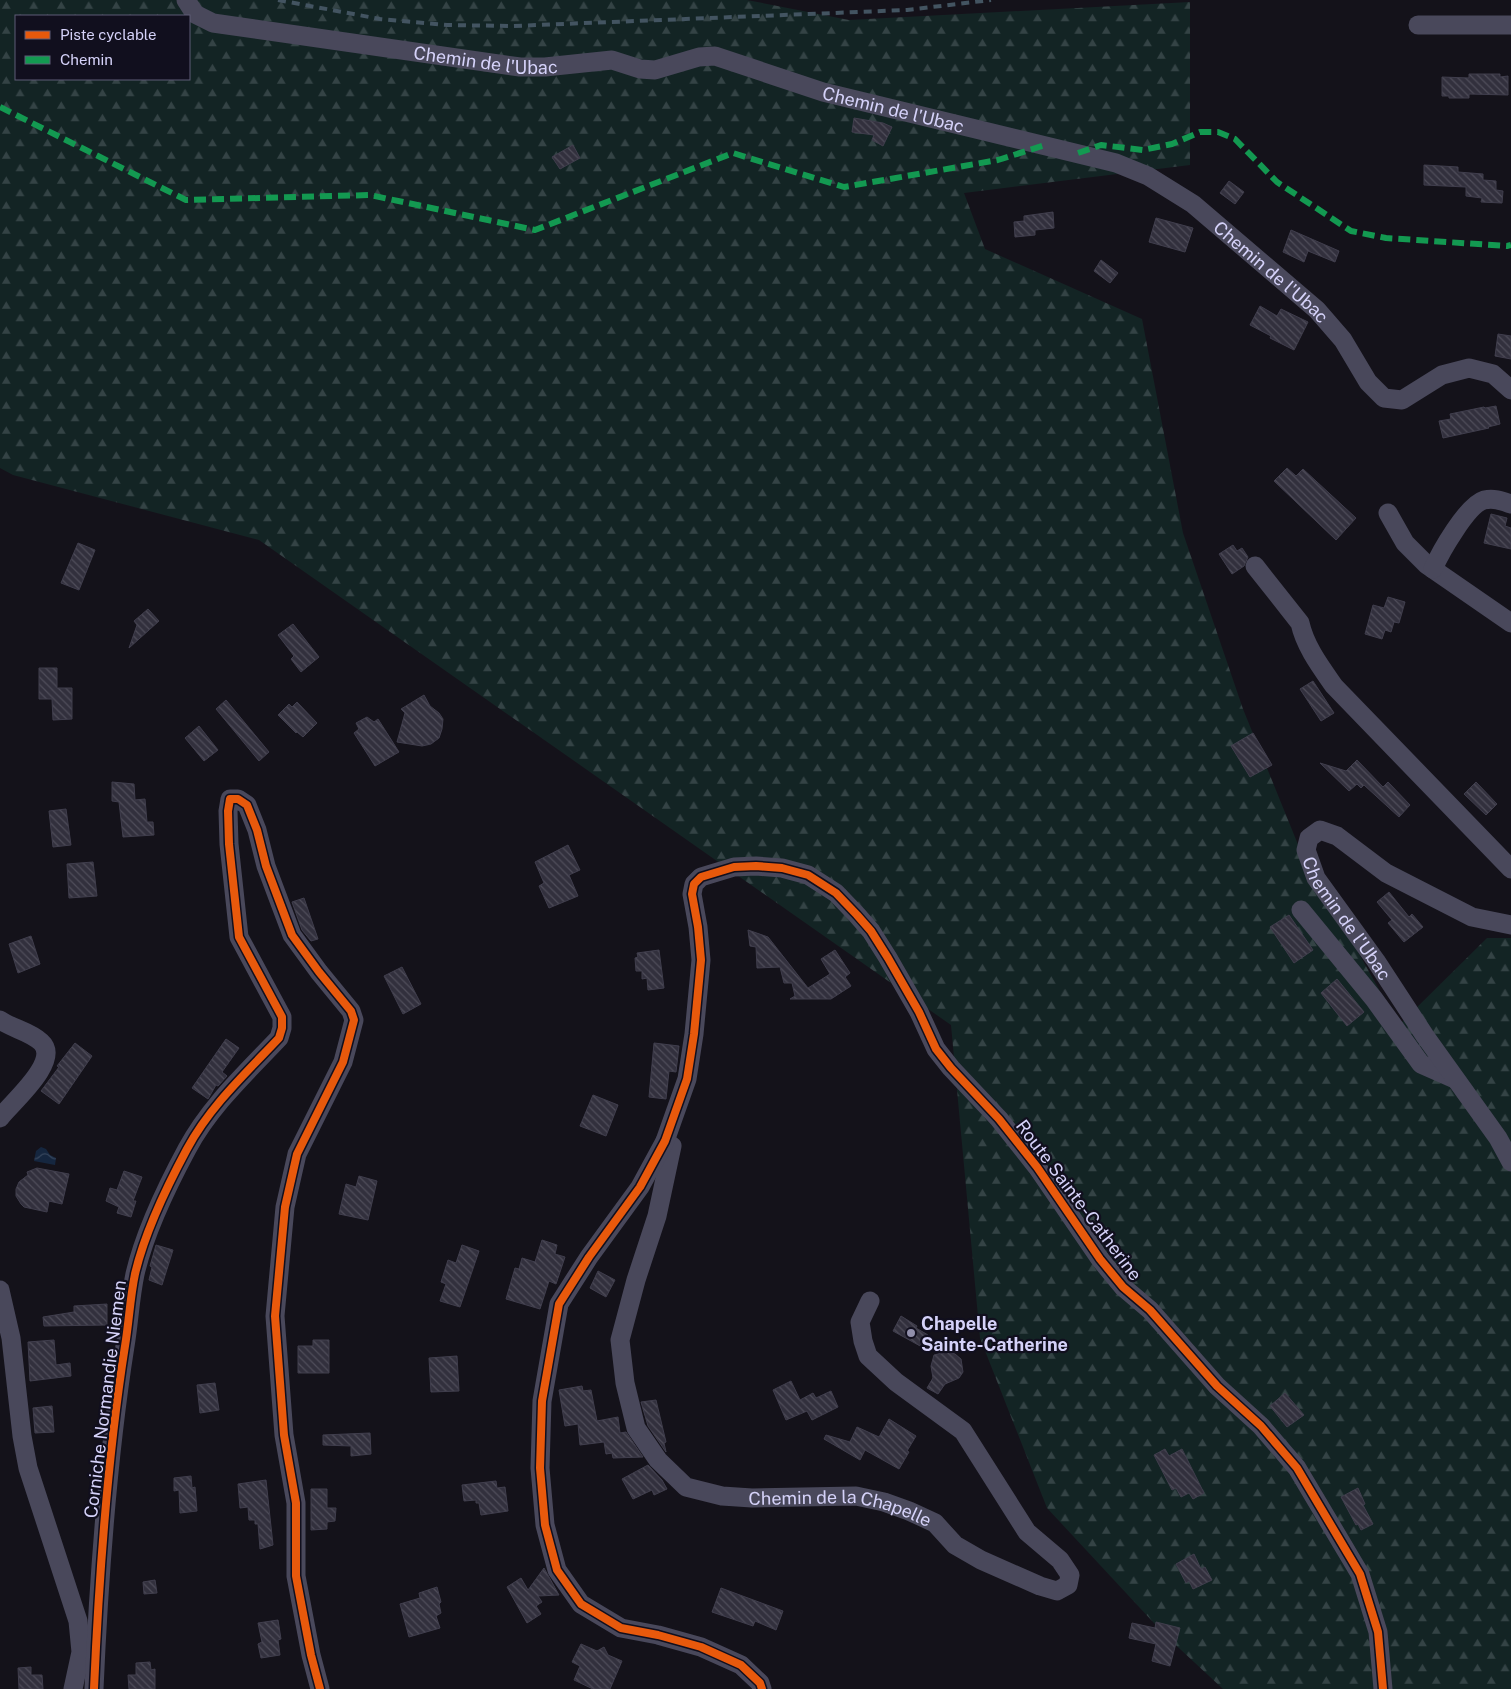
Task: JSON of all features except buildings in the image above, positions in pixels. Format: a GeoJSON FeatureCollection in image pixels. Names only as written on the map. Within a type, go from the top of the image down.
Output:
{"type":"FeatureCollection","features":[{"type":"Feature","properties":{"kind":"street","name":"Chemin de l'Ubac"},"geometry":{"type":"LineString","coordinates":[[186,0],[196,14],[213,22],[520,67],[545,67],[612,60],[640,69],[655,70],[699,57],[715,56],[823,92],[1116,162],[1148,176],[1193,204],[1317,310],[1343,340],[1368,382],[1384,398],[1402,400],[1442,375],[1469,368],[1493,374],[1511,390]]}},
{"type":"Feature","properties":{"kind":"street"},"geometry":{"type":"LineString","coordinates":[[1418,25],[1511,25]]}},
{"type":"Feature","properties":{"kind":"street"},"geometry":{"type":"LineString","coordinates":[[1433,569],[1442,548],[1472,509],[1482,501],[1497,499],[1511,504]]}},
{"type":"Feature","properties":{"kind":"street"},"geometry":{"type":"LineString","coordinates":[[1388,513],[1405,544],[1433,569],[1511,623]]}},
{"type":"Feature","properties":{"kind":"street"},"geometry":{"type":"LineString","coordinates":[[1255,566],[1300,623],[1302,634],[1317,663],[1334,686],[1511,869]]}},
{"type":"Feature","properties":{"kind":"street","name":"Corniche Normandie Niemen"},"geometry":{"type":"LineString","coordinates":[[94,1689],[109,1463],[135,1275],[160,1201],[188,1147],[208,1116],[230,1089],[279,1038],[282,1028],[282,1017],[239,937],[229,844],[228,811],[230,799],[238,799],[247,805],[257,830],[266,866],[292,935],[319,972],[352,1011],[354,1020],[343,1062],[297,1154],[285,1207],[275,1316],[284,1435],[296,1503],[296,1576],[310,1656],[320,1689]]}},
{"type":"Feature","properties":{"kind":"street","name":"Chemin de l'Ubac"},"geometry":{"type":"LineString","coordinates":[[1511,925],[1472,917],[1386,873],[1338,836],[1320,830],[1308,838],[1306,850],[1316,878],[1376,961],[1425,1036],[1498,1138],[1511,1162]]}},
{"type":"Feature","properties":{"kind":"street","name":"Route Sainte-Catherine"},"geometry":{"type":"LineString","coordinates":[[762,1689],[760,1683],[741,1665],[701,1647],[658,1635],[622,1628],[581,1604],[557,1570],[545,1525],[540,1468],[542,1401],[559,1304],[588,1257],[640,1187],[665,1141],[687,1078],[695,1025],[701,960],[692,894],[694,884],[701,877],[734,867],[756,866],[782,868],[808,875],[836,893],[857,914],[871,931],[919,1012],[936,1049],[951,1068],[999,1119],[1038,1167],[1100,1259],[1123,1287],[1150,1310],[1217,1386],[1261,1426],[1297,1468],[1360,1574],[1378,1632],[1383,1689]]}},
{"type":"Feature","properties":{"kind":"street"},"geometry":{"type":"LineString","coordinates":[[1302,910],[1374,999],[1421,1064],[1456,1079]]}},
{"type":"Feature","properties":{"kind":"street"},"geometry":{"type":"LineString","coordinates":[[0,1020],[43,1043],[46,1053],[42,1065],[28,1088],[0,1118]]}},
{"type":"Feature","properties":{"kind":"street","name":"Chemin de la Chapelle"},"geometry":{"type":"LineString","coordinates":[[665,1141],[672,1146],[657,1216],[636,1280],[620,1340],[625,1383],[636,1428],[658,1460],[686,1486],[722,1496],[752,1498],[856,1496],[884,1502],[935,1523],[955,1546],[1014,1575],[1058,1591],[1068,1585],[1070,1575],[1060,1560],[1027,1532],[963,1431],[896,1382],[868,1356],[860,1322],[870,1301]]}},
{"type":"Feature","properties":{"kind":"street"},"geometry":{"type":"LineString","coordinates":[[0,1290],[10,1338],[22,1436],[28,1468],[78,1621],[81,1652],[73,1689]]}},
{"type":"Feature","properties":{"kind":"green space"},"geometry":{"type":"Polygon","coordinates":[[[0,0],[747,0],[849,20],[1190,2],[1190,165],[964,193],[985,249],[1142,319],[1183,533],[1243,709],[1299,847],[1399,1025],[1487,938],[1511,938],[1511,1689],[1223,1689],[1166,1636],[1047,1508],[980,1338],[951,1025],[259,540],[13,475],[0,468],[0,0]]]}},
{"type":"Feature","properties":{"kind":"water"},"geometry":{"type":"Polygon","coordinates":[[[41,1147],[56,1158],[55,1165],[34,1161],[36,1151],[41,1147]]]}},
{"type":"Feature","properties":{"kind":"railway"},"geometry":{"type":"LineString","coordinates":[[278,0],[380,19],[447,25],[513,26],[907,10],[991,0]]}},
{"type":"Feature","properties":{"kind":"marked path"},"geometry":{"type":"LineString","coordinates":[[0,107],[186,200],[370,195],[535,230],[733,153],[844,187],[998,160],[1045,145]]}},
{"type":"Feature","properties":{"kind":"marked path"},"geometry":{"type":"LineString","coordinates":[[1078,153],[1101,145],[1143,150],[1172,144],[1200,132],[1218,132],[1235,139],[1277,182],[1351,231],[1386,238],[1511,245]]}},
{"type":"Feature","properties":{"kind":"cycle path"},"geometry":{"type":"LineString","coordinates":[[94,1689],[101,1560],[113,1432],[132,1292],[139,1258],[164,1194],[196,1133],[229,1090],[279,1038],[282,1028],[282,1017],[239,937],[229,844],[228,811],[230,799],[238,799],[247,805],[257,830],[266,866],[292,935],[351,1011],[354,1020],[343,1062],[297,1154],[285,1207],[275,1316],[284,1435],[296,1503],[296,1576],[311,1655],[320,1689]]}},
{"type":"Feature","properties":{"kind":"cycle path"},"geometry":{"type":"LineString","coordinates":[[762,1689],[760,1683],[741,1665],[701,1647],[658,1635],[621,1628],[581,1604],[557,1570],[545,1525],[540,1468],[542,1401],[559,1304],[589,1257],[640,1187],[665,1141],[687,1079],[694,1034],[701,960],[692,894],[694,884],[701,877],[734,867],[756,866],[782,868],[808,875],[836,893],[857,915],[871,931],[888,958],[919,1012],[936,1049],[951,1068],[999,1119],[1037,1167],[1100,1259],[1123,1287],[1150,1310],[1217,1386],[1261,1426],[1297,1468],[1360,1574],[1378,1632],[1383,1689]]}},
{"type":"Feature","properties":{"kind":"place","name":"Chapelle Sainte-Catherine"},"geometry":{"type":"Point","coordinates":[911,1333]}}]}
